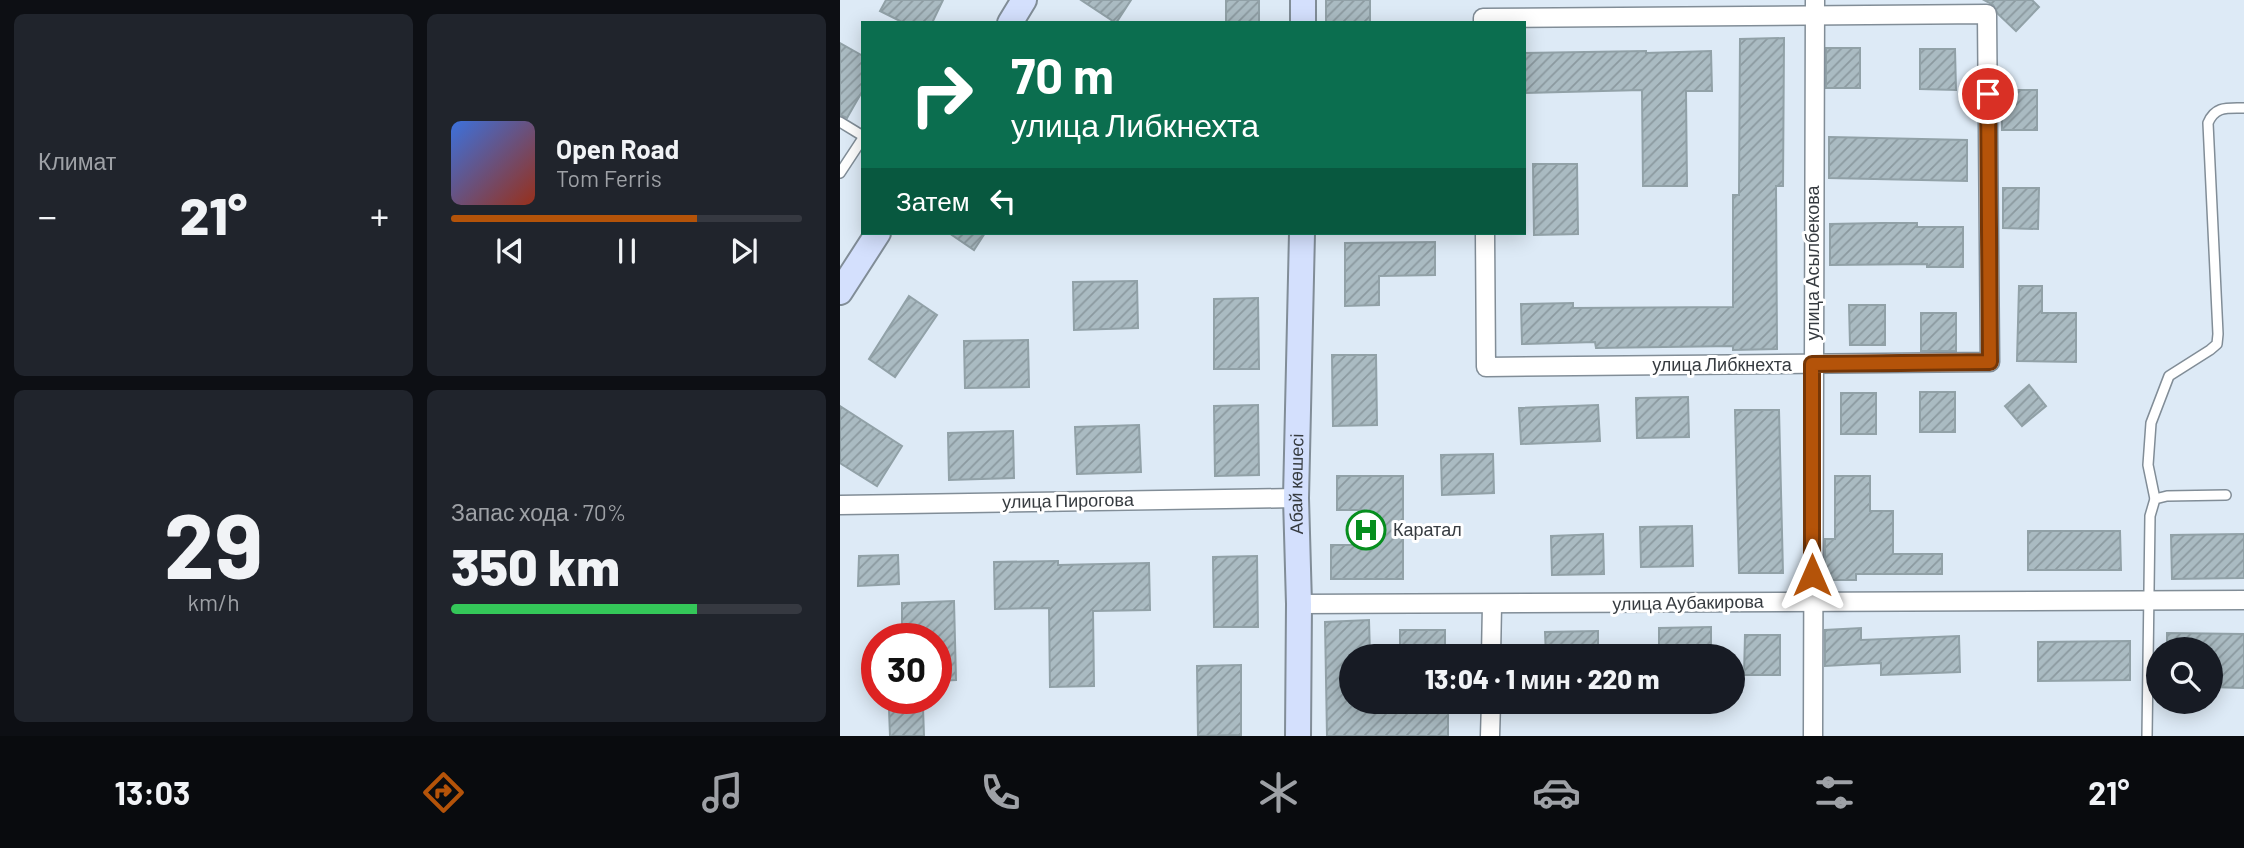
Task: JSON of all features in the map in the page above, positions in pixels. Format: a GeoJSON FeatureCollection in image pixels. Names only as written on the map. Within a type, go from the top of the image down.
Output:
{"type":"FeatureCollection","features":[{"type":"Feature","properties":{"kind":"main road"},"geometry":{"type":"LineString","coordinates":[[1011,21],[1024,0]]}},
{"type":"Feature","properties":{"kind":"main road"},"geometry":{"type":"LineString","coordinates":[[1303,0],[1303,21]]}},
{"type":"Feature","properties":{"kind":"main road"},"geometry":{"type":"LineString","coordinates":[[840,292],[876,235]]}},
{"type":"Feature","properties":{"kind":"main road","name":"Абай көшесі"},"geometry":{"type":"LineString","coordinates":[[1298,736],[1299,604],[1296,498],[1302,235]]}},
{"type":"Feature","properties":{"kind":"street","name":"улица Либкнехта"},"geometry":{"type":"LineString","coordinates":[[1483,21],[1483,18],[1815,8],[1987,14],[1990,362],[1486,366],[1485,235]]}},
{"type":"Feature","properties":{"kind":"street","name":"улица Асылбекова"},"geometry":{"type":"LineString","coordinates":[[1812,736],[1815,8]]}},
{"type":"Feature","properties":{"kind":"street","name":"улица Пирогова"},"geometry":{"type":"LineString","coordinates":[[840,505],[1296,498]]}},
{"type":"Feature","properties":{"kind":"street","name":"улица Аубакирова"},"geometry":{"type":"LineString","coordinates":[[1299,604],[2244,600]]}},
{"type":"Feature","properties":{"kind":"street"},"geometry":{"type":"LineString","coordinates":[[1491,644],[1492,605]]}},
{"type":"Feature","properties":{"kind":"street"},"geometry":{"type":"LineString","coordinates":[[1490,736],[1491,714]]}},
{"type":"Feature","properties":{"kind":"lane"},"geometry":{"type":"LineString","coordinates":[[2147,736],[2147,600],[2150,516],[2155,499],[2148,465],[2151,423],[2169,376],[2217,344],[2208,123],[2212,114],[2219,109],[2244,108]]}},
{"type":"Feature","properties":{"kind":"lane"},"geometry":{"type":"LineString","coordinates":[[840,122],[861,136]]}},
{"type":"Feature","properties":{"kind":"lane"},"geometry":{"type":"LineString","coordinates":[[840,173],[861,140]]}},
{"type":"Feature","properties":{"kind":"lane"},"geometry":{"type":"LineString","coordinates":[[2155,499],[2167,496],[2226,495]]}},
{"type":"Feature","properties":{"kind":"building"},"geometry":{"type":"Polygon","coordinates":[[[886,0],[943,0],[933,21],[900,21],[880,11],[886,0]]]}},
{"type":"Feature","properties":{"kind":"building"},"geometry":{"type":"Polygon","coordinates":[[[1081,0],[1131,0],[1117,21],[1113,21],[1081,0]]]}},
{"type":"Feature","properties":{"kind":"building"},"geometry":{"type":"Polygon","coordinates":[[[1226,0],[1259,0],[1259,21],[1226,21],[1226,0]]]}},
{"type":"Feature","properties":{"kind":"building"},"geometry":{"type":"Polygon","coordinates":[[[1326,0],[1370,0],[1370,21],[1326,21],[1326,0]]]}},
{"type":"Feature","properties":{"kind":"building"},"geometry":{"type":"Polygon","coordinates":[[[1984,0],[2032,0],[2039,7],[2016,31],[1998,14],[1993,5],[1984,0]]]}},
{"type":"Feature","properties":{"kind":"building"},"geometry":{"type":"Polygon","coordinates":[[[1784,38],[1783,186],[1776,186],[1777,349],[1733,350],[1733,346],[1596,348],[1595,342],[1522,344],[1521,304],[1573,303],[1573,308],[1733,307],[1733,195],[1739,195],[1740,39],[1784,38]]]}},
{"type":"Feature","properties":{"kind":"building"},"geometry":{"type":"Polygon","coordinates":[[[840,43],[861,55],[861,94],[847,118],[840,115],[840,43]]]}},
{"type":"Feature","properties":{"kind":"building"},"geometry":{"type":"Polygon","coordinates":[[[1826,48],[1860,48],[1860,88],[1826,88],[1826,48]]]}},
{"type":"Feature","properties":{"kind":"building"},"geometry":{"type":"Polygon","coordinates":[[[1920,49],[1955,49],[1956,90],[1920,89],[1920,49]]]}},
{"type":"Feature","properties":{"kind":"building"},"geometry":{"type":"Polygon","coordinates":[[[1711,51],[1712,91],[1686,91],[1687,186],[1643,186],[1642,90],[1526,93],[1526,53],[1711,51]]]}},
{"type":"Feature","properties":{"kind":"building"},"geometry":{"type":"Polygon","coordinates":[[[2002,90],[2037,90],[2037,130],[2002,130],[2002,90]]]}},
{"type":"Feature","properties":{"kind":"building"},"geometry":{"type":"Polygon","coordinates":[[[1829,137],[1967,140],[1967,181],[1829,178],[1829,137]]]}},
{"type":"Feature","properties":{"kind":"building"},"geometry":{"type":"Polygon","coordinates":[[[1533,164],[1577,164],[1578,234],[1534,235],[1533,164]]]}},
{"type":"Feature","properties":{"kind":"building"},"geometry":{"type":"Polygon","coordinates":[[[2003,188],[2039,188],[2038,229],[2003,228],[2003,188]]]}},
{"type":"Feature","properties":{"kind":"building"},"geometry":{"type":"Polygon","coordinates":[[[1917,223],[1917,227],[1963,227],[1963,267],[1927,267],[1927,264],[1830,265],[1830,224],[1917,223]]]}},
{"type":"Feature","properties":{"kind":"building"},"geometry":{"type":"Polygon","coordinates":[[[952,235],[984,235],[974,250],[952,235]]]}},
{"type":"Feature","properties":{"kind":"building"},"geometry":{"type":"Polygon","coordinates":[[[1435,242],[1435,275],[1379,276],[1379,305],[1345,306],[1345,243],[1435,242]]]}},
{"type":"Feature","properties":{"kind":"building"},"geometry":{"type":"Polygon","coordinates":[[[1137,281],[1138,328],[1074,330],[1073,282],[1137,281]]]}},
{"type":"Feature","properties":{"kind":"building"},"geometry":{"type":"Polygon","coordinates":[[[2019,286],[2042,286],[2042,313],[2076,313],[2076,362],[2017,361],[2019,286]]]}},
{"type":"Feature","properties":{"kind":"building"},"geometry":{"type":"Polygon","coordinates":[[[909,296],[937,315],[895,377],[869,359],[909,296]]]}},
{"type":"Feature","properties":{"kind":"building"},"geometry":{"type":"Polygon","coordinates":[[[1258,298],[1259,369],[1214,369],[1214,299],[1258,298]]]}},
{"type":"Feature","properties":{"kind":"building"},"geometry":{"type":"Polygon","coordinates":[[[1849,305],[1885,305],[1885,345],[1850,345],[1849,305]]]}},
{"type":"Feature","properties":{"kind":"building"},"geometry":{"type":"Polygon","coordinates":[[[1921,313],[1956,313],[1956,351],[1921,351],[1921,313]]]}},
{"type":"Feature","properties":{"kind":"building"},"geometry":{"type":"Polygon","coordinates":[[[1028,340],[1029,387],[965,388],[964,341],[1028,340]]]}},
{"type":"Feature","properties":{"kind":"building"},"geometry":{"type":"Polygon","coordinates":[[[1332,355],[1376,355],[1377,425],[1333,426],[1332,355]]]}},
{"type":"Feature","properties":{"kind":"building"},"geometry":{"type":"Polygon","coordinates":[[[2029,385],[2046,406],[2022,426],[2005,406],[2029,385]]]}},
{"type":"Feature","properties":{"kind":"building"},"geometry":{"type":"Polygon","coordinates":[[[1920,392],[1955,392],[1955,432],[1920,432],[1920,392]]]}},
{"type":"Feature","properties":{"kind":"building"},"geometry":{"type":"Polygon","coordinates":[[[1841,393],[1876,393],[1876,434],[1841,434],[1841,393]]]}},
{"type":"Feature","properties":{"kind":"building"},"geometry":{"type":"Polygon","coordinates":[[[1688,397],[1689,437],[1637,438],[1636,398],[1688,397]]]}},
{"type":"Feature","properties":{"kind":"building"},"geometry":{"type":"Polygon","coordinates":[[[1258,405],[1259,475],[1215,476],[1214,406],[1258,405]]]}},
{"type":"Feature","properties":{"kind":"building"},"geometry":{"type":"Polygon","coordinates":[[[1598,405],[1600,441],[1521,444],[1519,408],[1598,405]]]}},
{"type":"Feature","properties":{"kind":"building"},"geometry":{"type":"Polygon","coordinates":[[[840,406],[902,446],[877,486],[840,463],[840,406]]]}},
{"type":"Feature","properties":{"kind":"building"},"geometry":{"type":"Polygon","coordinates":[[[1735,410],[1779,410],[1783,573],[1739,573],[1735,410]]]}},
{"type":"Feature","properties":{"kind":"building"},"geometry":{"type":"Polygon","coordinates":[[[1139,425],[1141,472],[1077,474],[1075,427],[1139,425]]]}},
{"type":"Feature","properties":{"kind":"building"},"geometry":{"type":"Polygon","coordinates":[[[1013,431],[1014,478],[949,480],[948,433],[1013,431]]]}},
{"type":"Feature","properties":{"kind":"building"},"geometry":{"type":"Polygon","coordinates":[[[1493,454],[1494,493],[1442,495],[1441,455],[1493,454]]]}},
{"type":"Feature","properties":{"kind":"building"},"geometry":{"type":"Polygon","coordinates":[[[1337,476],[1403,476],[1403,579],[1331,579],[1331,545],[1364,545],[1364,510],[1337,510],[1337,476]]]}},
{"type":"Feature","properties":{"kind":"building"},"geometry":{"type":"Polygon","coordinates":[[[1835,476],[1870,476],[1870,511],[1893,511],[1893,554],[1942,554],[1942,574],[1856,574],[1856,580],[1825,580],[1825,539],[1835,539],[1835,476]]]}},
{"type":"Feature","properties":{"kind":"building"},"geometry":{"type":"Polygon","coordinates":[[[1692,526],[1693,566],[1641,567],[1640,527],[1692,526]]]}},
{"type":"Feature","properties":{"kind":"building"},"geometry":{"type":"Polygon","coordinates":[[[2028,531],[2120,531],[2121,570],[2028,570],[2028,531]]]}},
{"type":"Feature","properties":{"kind":"building"},"geometry":{"type":"Polygon","coordinates":[[[1603,534],[1604,574],[1552,575],[1551,536],[1603,534]]]}},
{"type":"Feature","properties":{"kind":"building"},"geometry":{"type":"Polygon","coordinates":[[[2244,534],[2244,578],[2172,579],[2171,535],[2244,534]]]}},
{"type":"Feature","properties":{"kind":"building"},"geometry":{"type":"Polygon","coordinates":[[[898,555],[899,584],[858,586],[859,556],[898,555]]]}},
{"type":"Feature","properties":{"kind":"building"},"geometry":{"type":"Polygon","coordinates":[[[1257,556],[1258,627],[1214,627],[1213,557],[1257,556]]]}},
{"type":"Feature","properties":{"kind":"building"},"geometry":{"type":"Polygon","coordinates":[[[1058,561],[1058,565],[1149,563],[1150,610],[1093,611],[1094,686],[1050,687],[1049,608],[995,609],[994,562],[1058,561]]]}},
{"type":"Feature","properties":{"kind":"building"},"geometry":{"type":"Polygon","coordinates":[[[954,601],[956,680],[952,680],[952,623],[902,623],[902,603],[954,601]]]}},
{"type":"Feature","properties":{"kind":"building"},"geometry":{"type":"Polygon","coordinates":[[[1369,620],[1370,644],[1339,644],[1339,714],[1448,714],[1448,736],[1327,736],[1325,622],[1369,620]]]}},
{"type":"Feature","properties":{"kind":"building"},"geometry":{"type":"Polygon","coordinates":[[[1711,627],[1711,644],[1659,644],[1659,628],[1711,627]]]}},
{"type":"Feature","properties":{"kind":"building"},"geometry":{"type":"Polygon","coordinates":[[[1861,628],[1861,640],[1959,636],[1960,672],[1881,675],[1881,663],[1825,666],[1825,630],[1861,628]]]}},
{"type":"Feature","properties":{"kind":"building"},"geometry":{"type":"Polygon","coordinates":[[[1400,630],[1445,630],[1445,644],[1400,644],[1400,630]]]}},
{"type":"Feature","properties":{"kind":"building"},"geometry":{"type":"Polygon","coordinates":[[[1598,631],[1598,644],[1546,644],[1545,632],[1598,631]]]}},
{"type":"Feature","properties":{"kind":"building"},"geometry":{"type":"Polygon","coordinates":[[[2167,633],[2244,634],[2244,688],[2223,687],[2223,637],[2167,637],[2167,633]]]}},
{"type":"Feature","properties":{"kind":"building"},"geometry":{"type":"Polygon","coordinates":[[[1745,635],[1780,635],[1780,675],[1745,675],[1745,635]]]}},
{"type":"Feature","properties":{"kind":"building"},"geometry":{"type":"Polygon","coordinates":[[[2130,641],[2130,680],[2038,681],[2038,642],[2130,641]]]}},
{"type":"Feature","properties":{"kind":"building"},"geometry":{"type":"Polygon","coordinates":[[[1241,665],[1241,735],[1198,736],[1197,666],[1241,665]]]}},
{"type":"Feature","properties":{"kind":"building"},"geometry":{"type":"Polygon","coordinates":[[[889,714],[923,714],[924,736],[890,736],[889,714]]]}},
{"type":"Feature","properties":{"kind":"place","name":"Каратал"},"geometry":{"type":"Point","coordinates":[1366,530]}},
{"type":"Feature","properties":{"kind":"route"},"geometry":{"type":"LineString","coordinates":[[1812,575],[1812,364],[1990,362],[1988,94]]}}]}
